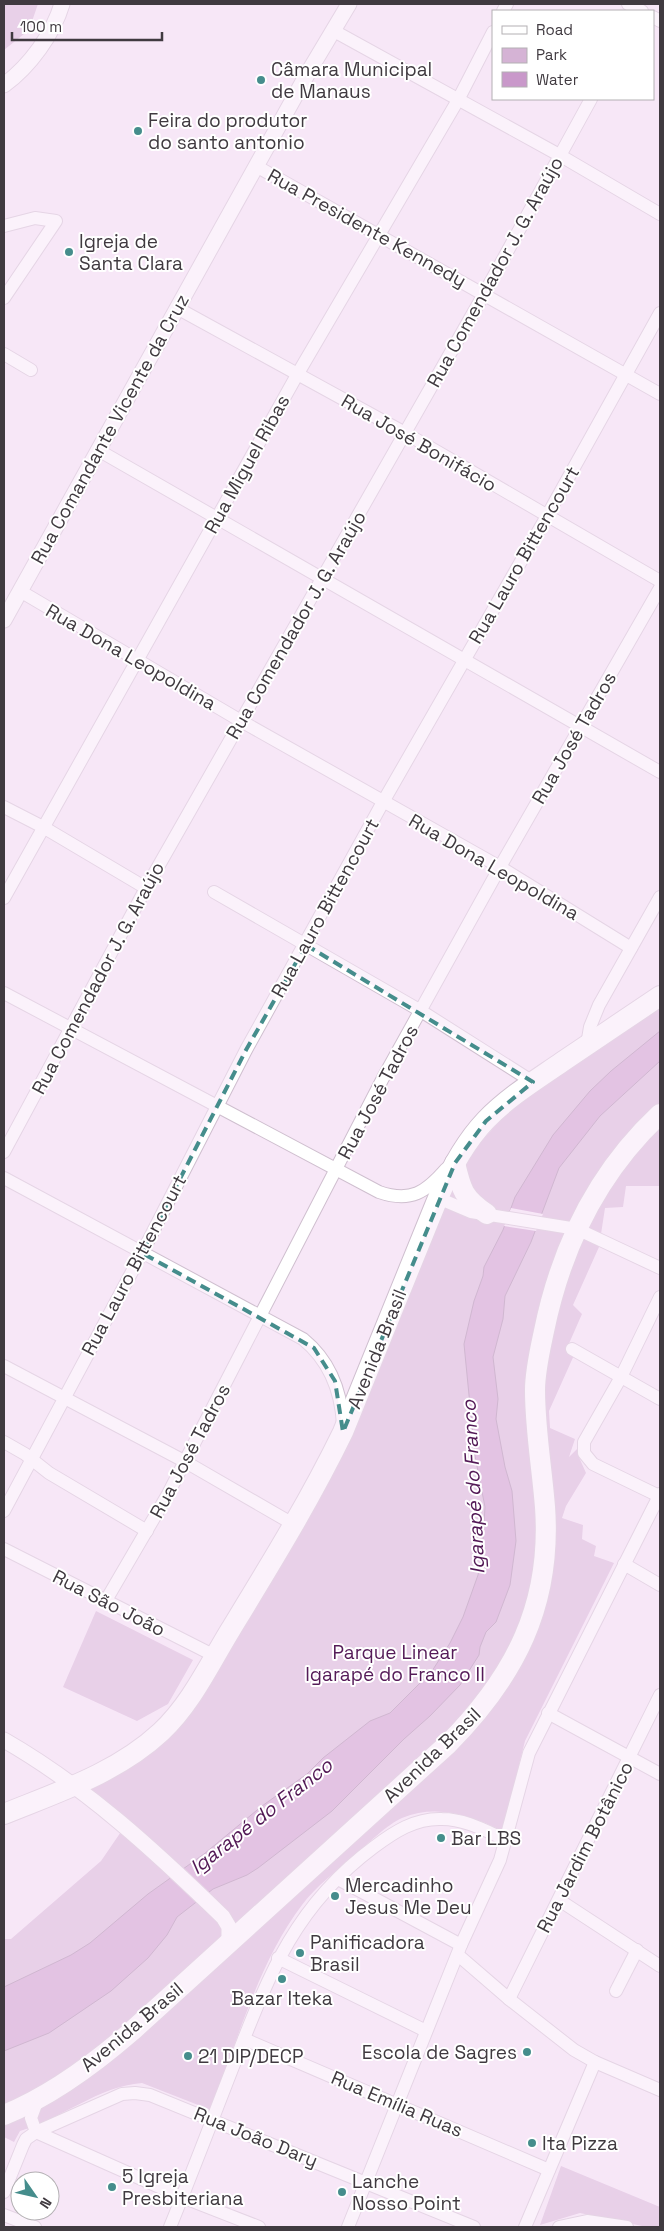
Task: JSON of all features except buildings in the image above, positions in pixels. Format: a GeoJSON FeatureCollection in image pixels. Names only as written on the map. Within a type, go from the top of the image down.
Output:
{"type":"FeatureCollection","features":[{"type":"Feature","properties":{"kind":"highway","name":"Avenida Brasil"},"geometry":{"type":"LineString","coordinates":[[4,1814],[74,1785],[119,1762],[160,1732],[178,1714],[294,1524],[343,1432],[438,1198],[455,1163],[467,1144],[486,1120],[533,1082],[660,996]]}},
{"type":"Feature","properties":{"kind":"highway","name":"Avenida Brasil"},"geometry":{"type":"LineString","coordinates":[[17,2115],[110,2050],[448,1744],[476,1716],[496,1690],[514,1661],[529,1626],[540,1585],[545,1551],[545,1508],[536,1436],[535,1388],[540,1346],[550,1299],[577,1229],[591,1202],[614,1167],[660,1114]]}},
{"type":"Feature","properties":{"kind":"highway"},"geometry":{"type":"LineString","coordinates":[[455,1163],[464,1194],[470,1202],[490,1214]]}},
{"type":"Feature","properties":{"kind":"street"},"geometry":{"type":"LineString","coordinates":[[4,85],[30,60],[48,35],[62,4]]}},
{"type":"Feature","properties":{"kind":"street","name":"Rua Comandante Vicente da Cruz"},"geometry":{"type":"LineString","coordinates":[[4,620],[309,71],[349,4]]}},
{"type":"Feature","properties":{"kind":"street"},"geometry":{"type":"LineString","coordinates":[[334,31],[561,156],[660,214]]}},
{"type":"Feature","properties":{"kind":"street","name":"Rua Miguel Ribas"},"geometry":{"type":"LineString","coordinates":[[4,898],[297,375],[458,100],[492,34]]}},
{"type":"Feature","properties":{"kind":"street","name":"Rua Comendador J. G. Araújo"},"geometry":{"type":"LineString","coordinates":[[4,1152],[146,888],[484,294],[590,100]]}},
{"type":"Feature","properties":{"kind":"street","name":"Rua Presidente Kennedy"},"geometry":{"type":"LineString","coordinates":[[256,166],[484,294],[625,376],[660,394]]}},
{"type":"Feature","properties":{"kind":"street"},"geometry":{"type":"LineString","coordinates":[[4,226],[35,218],[56,220],[4,298]]}},
{"type":"Feature","properties":{"kind":"street","name":"Rua José Bonifácio"},"geometry":{"type":"LineString","coordinates":[[177,308],[405,434],[660,581]]}},
{"type":"Feature","properties":{"kind":"street","name":"Rua Lauro Bittencourt"},"geometry":{"type":"LineString","coordinates":[[4,1511],[142,1253],[271,1004],[306,945],[383,802],[547,516],[660,313]]}},
{"type":"Feature","properties":{"kind":"street"},"geometry":{"type":"LineString","coordinates":[[4,354],[31,370]]}},
{"type":"Feature","properties":{"kind":"street"},"geometry":{"type":"LineString","coordinates":[[98,450],[323,577],[660,772]]}},
{"type":"Feature","properties":{"kind":"street","name":"Rua José Tadros"},"geometry":{"type":"LineString","coordinates":[[105,1602],[147,1531],[261,1316],[383,1078],[500,867],[660,588]]}},
{"type":"Feature","properties":{"kind":"street","name":"Rua Dona Leopoldina"},"geometry":{"type":"LineString","coordinates":[[20,591],[240,721],[500,867],[631,948]]}},
{"type":"Feature","properties":{"kind":"street"},"geometry":{"type":"LineString","coordinates":[[4,807],[146,888]]}},
{"type":"Feature","properties":{"kind":"street"},"geometry":{"type":"LineString","coordinates":[[214,892],[421,1011],[533,1082]]}},
{"type":"Feature","properties":{"kind":"street"},"geometry":{"type":"LineString","coordinates":[[588,1045],[593,1018],[660,897]]}},
{"type":"Feature","properties":{"kind":"street"},"geometry":{"type":"LineString","coordinates":[[4,993],[384,1194],[410,1196],[418,1194],[435,1181],[467,1144]]}},
{"type":"Feature","properties":{"kind":"street"},"geometry":{"type":"LineString","coordinates":[[4,1178],[303,1339],[324,1360],[339,1395],[343,1432]]}},
{"type":"Feature","properties":{"kind":"street"},"geometry":{"type":"LineString","coordinates":[[438,1198],[464,1210],[577,1229],[660,1268]]}},
{"type":"Feature","properties":{"kind":"street"},"geometry":{"type":"LineString","coordinates":[[348,2227],[426,2031],[492,1878],[506,1840],[529,1753],[660,1495],[593,1464],[584,1453],[584,1442],[621,1377],[660,1297]]}},
{"type":"Feature","properties":{"kind":"street"},"geometry":{"type":"LineString","coordinates":[[572,1349],[660,1399]]}},
{"type":"Feature","properties":{"kind":"street"},"geometry":{"type":"LineString","coordinates":[[4,1366],[184,1461],[294,1524]]}},
{"type":"Feature","properties":{"kind":"street"},"geometry":{"type":"LineString","coordinates":[[4,1442],[25,1454],[30,1460],[147,1531]]}},
{"type":"Feature","properties":{"kind":"street","name":"Rua São João"},"geometry":{"type":"LineString","coordinates":[[4,1549],[105,1602],[215,1656]]}},
{"type":"Feature","properties":{"kind":"street"},"geometry":{"type":"LineString","coordinates":[[624,1564],[660,1586]]}},
{"type":"Feature","properties":{"kind":"street","name":"Rua Jardim Botânico"},"geometry":{"type":"LineString","coordinates":[[509,1999],[660,1695]]}},
{"type":"Feature","properties":{"kind":"street"},"geometry":{"type":"LineString","coordinates":[[548,1713],[660,1774]]}},
{"type":"Feature","properties":{"kind":"street"},"geometry":{"type":"LineString","coordinates":[[4,1740],[74,1785],[114,1816],[215,1909],[229,1927],[229,1944]]}},
{"type":"Feature","properties":{"kind":"street"},"geometry":{"type":"LineString","coordinates":[[170,2227],[278,1958],[310,1908],[365,1853],[392,1834],[409,1825],[424,1820],[456,1820],[506,1840]]}},
{"type":"Feature","properties":{"kind":"street"},"geometry":{"type":"LineString","coordinates":[[338,1879],[460,1950],[509,1999],[565,2044],[595,2062],[660,2090]]}},
{"type":"Feature","properties":{"kind":"street"},"geometry":{"type":"LineString","coordinates":[[559,1900],[660,1966]]}},
{"type":"Feature","properties":{"kind":"street"},"geometry":{"type":"LineString","coordinates":[[616,1991],[637,1950]]}},
{"type":"Feature","properties":{"kind":"street"},"geometry":{"type":"LineString","coordinates":[[278,1958],[426,2031]]}},
{"type":"Feature","properties":{"kind":"street","name":"Rua Emília Ruas"},"geometry":{"type":"LineString","coordinates":[[244,2039],[398,2103],[549,2170]]}},
{"type":"Feature","properties":{"kind":"street"},"geometry":{"type":"LineString","coordinates":[[525,2227],[595,2062]]}},
{"type":"Feature","properties":{"kind":"street","name":"Rua João Dary"},"geometry":{"type":"LineString","coordinates":[[36,2132],[108,2099],[135,2093],[150,2095],[474,2227]]}},
{"type":"Feature","properties":{"kind":"street"},"geometry":{"type":"LineString","coordinates":[[17,2115],[36,2132],[182,2196],[259,2227]]}},
{"type":"Feature","properties":{"kind":"street"},"geometry":{"type":"LineString","coordinates":[[4,2192],[26,2139],[36,2132]]}},
{"type":"Feature","properties":{"kind":"street"},"geometry":{"type":"LineString","coordinates":[[4,2215],[35,2227]]}},
{"type":"Feature","properties":{"kind":"street"},"geometry":{"type":"LineString","coordinates":[[559,2227],[588,2221],[627,2227]]}},
{"type":"Feature","properties":{"kind":"highlighted area"},"geometry":{"type":"Polygon","coordinates":[[[306,945],[533,1082],[486,1121],[455,1163],[343,1432],[335,1381],[314,1348],[142,1253],[246,1050],[306,945]]]}},
{"type":"Feature","properties":{"kind":"green space"},"geometry":{"type":"Polygon","coordinates":[[[4,4],[38,4],[29,30],[4,50],[4,4]]]}},
{"type":"Feature","properties":{"kind":"green space","name":"Parque Linear Igarapé do Franco II"},"geometry":{"type":"Polygon","coordinates":[[[660,1002],[660,1186],[626,1186],[623,1207],[605,1208],[599,1247],[573,1305],[582,1314],[567,1348],[575,1353],[549,1411],[550,1428],[575,1439],[569,1457],[578,1448],[578,1455],[586,1473],[566,1506],[562,1518],[583,1525],[582,1539],[596,1546],[594,1556],[614,1563],[525,1741],[516,1777],[514,1795],[503,1829],[500,1830],[477,1820],[452,1813],[427,1812],[415,1814],[402,1818],[377,1835],[320,1885],[302,1905],[273,1951],[239,2031],[211,2110],[142,2083],[126,2085],[95,2096],[35,2126],[20,2131],[14,2142],[4,2137],[4,1939],[11,1939],[101,1861],[127,1823],[84,1787],[144,1757],[286,1548],[442,1203],[476,1147],[529,1089],[660,1002]]]}},
{"type":"Feature","properties":{"kind":"green space"},"geometry":{"type":"Polygon","coordinates":[[[96,1611],[193,1660],[168,1704],[137,1721],[63,1687],[96,1611]]]}},
{"type":"Feature","properties":{"kind":"green space"},"geometry":{"type":"Polygon","coordinates":[[[561,2166],[660,2207],[660,2227],[647,2227],[580,2213],[540,2225],[561,2166]]]}},
{"type":"Feature","properties":{"kind":"water","name":"Igarapé do Franco"},"geometry":{"type":"Polygon","coordinates":[[[660,1031],[660,1061],[600,1116],[559,1168],[531,1242],[505,1296],[503,1319],[493,1357],[498,1399],[496,1419],[505,1467],[512,1491],[516,1541],[510,1585],[496,1622],[486,1632],[479,1655],[460,1685],[332,1811],[258,1868],[247,1875],[213,1889],[177,1917],[167,1935],[148,1958],[111,1991],[49,2033],[4,2051],[4,1987],[71,1955],[90,1943],[148,1894],[204,1854],[262,1806],[307,1774],[323,1758],[370,1721],[390,1713],[432,1671],[450,1643],[463,1617],[478,1575],[482,1556],[485,1507],[475,1456],[464,1344],[484,1267],[503,1230],[515,1197],[553,1135],[590,1091],[611,1071],[660,1031]]]}},
{"type":"Feature","properties":{"kind":"pier"},"geometry":{"type":"Polygon","coordinates":[[[511,1208],[543,1214],[536,1231],[504,1226],[511,1208]]]}},
{"type":"Feature","properties":{"kind":"place","name":"Câmara Municipal de Manaus"},"geometry":{"type":"Point","coordinates":[261,80]}},
{"type":"Feature","properties":{"kind":"place","name":"Feira do produtor do santo antonio"},"geometry":{"type":"Point","coordinates":[138,131]}},
{"type":"Feature","properties":{"kind":"place","name":"Igreja de Santa Clara"},"geometry":{"type":"Point","coordinates":[69,252]}},
{"type":"Feature","properties":{"kind":"place","name":"Bar LBS"},"geometry":{"type":"Point","coordinates":[441,1838]}},
{"type":"Feature","properties":{"kind":"place","name":"Mercadinho Jesus Me Deu"},"geometry":{"type":"Point","coordinates":[335,1896]}},
{"type":"Feature","properties":{"kind":"place","name":"Panificadora Brasil"},"geometry":{"type":"Point","coordinates":[300,1953]}},
{"type":"Feature","properties":{"kind":"place","name":"Bazar Iteka"},"geometry":{"type":"Point","coordinates":[282,1979]}},
{"type":"Feature","properties":{"kind":"place","name":"Escola de Sagres"},"geometry":{"type":"Point","coordinates":[527,2052]}},
{"type":"Feature","properties":{"kind":"place","name":"21 DIP/DECP"},"geometry":{"type":"Point","coordinates":[188,2056]}},
{"type":"Feature","properties":{"kind":"place","name":"Ita Pizza"},"geometry":{"type":"Point","coordinates":[532,2143]}},
{"type":"Feature","properties":{"kind":"place","name":"5 Igreja Presbiteriana"},"geometry":{"type":"Point","coordinates":[112,2187]}},
{"type":"Feature","properties":{"kind":"place","name":"Lanche Nosso Point"},"geometry":{"type":"Point","coordinates":[342,2192]}}]}
